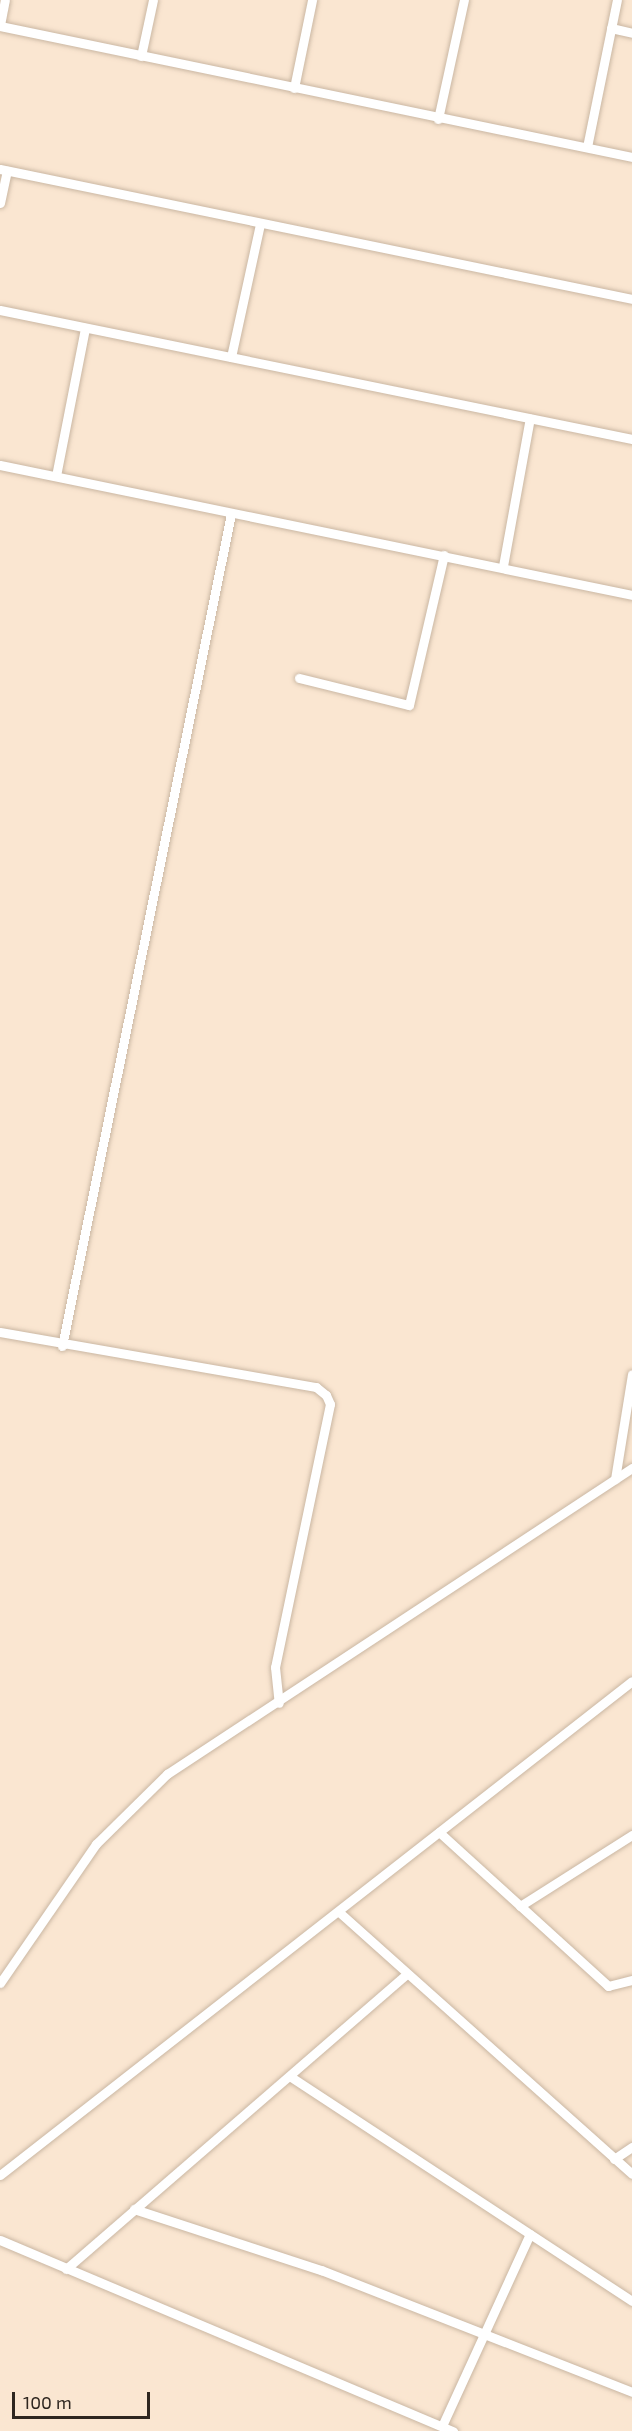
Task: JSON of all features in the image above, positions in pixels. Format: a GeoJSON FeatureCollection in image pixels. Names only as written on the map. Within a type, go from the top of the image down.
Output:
{"type":"FeatureCollection","features":[{"type":"Feature","properties":{"kind":"street"},"geometry":{"type":"LineString","coordinates":[[5,0],[0,26],[438,119],[632,157]]}},
{"type":"Feature","properties":{"kind":"street"},"geometry":{"type":"LineString","coordinates":[[141,56],[153,0]]}},
{"type":"Feature","properties":{"kind":"street"},"geometry":{"type":"LineString","coordinates":[[294,88],[312,0]]}},
{"type":"Feature","properties":{"kind":"street"},"geometry":{"type":"LineString","coordinates":[[438,119],[464,0]]}},
{"type":"Feature","properties":{"kind":"street"},"geometry":{"type":"LineString","coordinates":[[587,147],[617,0]]}},
{"type":"Feature","properties":{"kind":"street"},"geometry":{"type":"LineString","coordinates":[[611,28],[632,33]]}},
{"type":"Feature","properties":{"kind":"street"},"geometry":{"type":"LineString","coordinates":[[0,203],[4,170],[632,299]]}},
{"type":"Feature","properties":{"kind":"street"},"geometry":{"type":"LineString","coordinates":[[231,357],[260,224]]}},
{"type":"Feature","properties":{"kind":"street"},"geometry":{"type":"LineString","coordinates":[[0,310],[632,439]]}},
{"type":"Feature","properties":{"kind":"street"},"geometry":{"type":"LineString","coordinates":[[56,476],[86,328]]}},
{"type":"Feature","properties":{"kind":"street"},"geometry":{"type":"LineString","coordinates":[[503,566],[530,418]]}},
{"type":"Feature","properties":{"kind":"street"},"geometry":{"type":"LineString","coordinates":[[0,465],[231,514],[503,566],[632,595]]}},
{"type":"Feature","properties":{"kind":"street"},"geometry":{"type":"LineString","coordinates":[[62,1346],[231,514]]}},
{"type":"Feature","properties":{"kind":"street"},"geometry":{"type":"LineString","coordinates":[[299,678],[409,705],[444,555]]}},
{"type":"Feature","properties":{"kind":"street"},"geometry":{"type":"LineString","coordinates":[[0,1332],[62,1346],[316,1387],[326,1395],[330,1404],[275,1667],[279,1703]]}},
{"type":"Feature","properties":{"kind":"street"},"geometry":{"type":"LineString","coordinates":[[615,1479],[632,1374]]}},
{"type":"Feature","properties":{"kind":"street"},"geometry":{"type":"LineString","coordinates":[[0,1983],[120,1816],[168,1774],[279,1703],[632,1468]]}},
{"type":"Feature","properties":{"kind":"street"},"geometry":{"type":"LineString","coordinates":[[0,2175],[632,1681]]}},
{"type":"Feature","properties":{"kind":"street"},"geometry":{"type":"LineString","coordinates":[[439,1832],[608,1986],[632,1980]]}},
{"type":"Feature","properties":{"kind":"street"},"geometry":{"type":"LineString","coordinates":[[520,1906],[632,1835]]}},
{"type":"Feature","properties":{"kind":"street"},"geometry":{"type":"LineString","coordinates":[[339,1912],[406,1975],[632,2174]]}},
{"type":"Feature","properties":{"kind":"street"},"geometry":{"type":"LineString","coordinates":[[66,2269],[291,2077],[406,1975]]}},
{"type":"Feature","properties":{"kind":"street"},"geometry":{"type":"LineString","coordinates":[[291,2077],[632,2301]]}},
{"type":"Feature","properties":{"kind":"street"},"geometry":{"type":"LineString","coordinates":[[614,2159],[632,2147]]}},
{"type":"Feature","properties":{"kind":"street"},"geometry":{"type":"LineString","coordinates":[[134,2209],[222,2235],[487,2331],[632,2392]]}},
{"type":"Feature","properties":{"kind":"street"},"geometry":{"type":"LineString","coordinates":[[442,2426],[530,2234]]}},
{"type":"Feature","properties":{"kind":"street"},"geometry":{"type":"LineString","coordinates":[[0,2240],[453,2431]]}}]}
